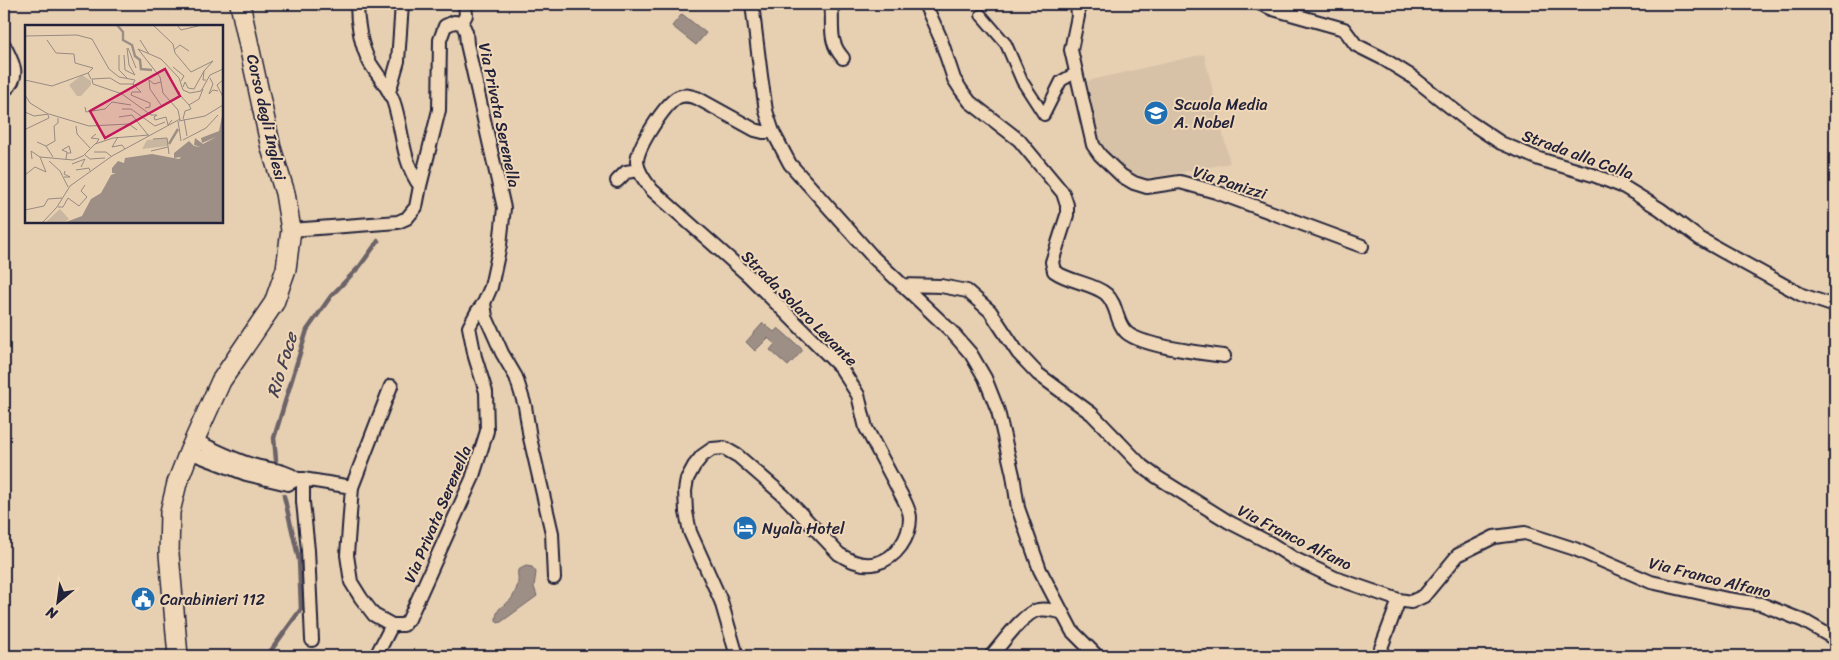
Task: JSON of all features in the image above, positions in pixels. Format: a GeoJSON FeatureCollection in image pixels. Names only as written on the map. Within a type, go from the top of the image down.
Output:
{"type":"FeatureCollection","features":[{"type":"Feature","properties":{"kind":"main road","name":"Corso degli Inglesi"},"geometry":{"type":"LineString","coordinates":[[178,656],[169,554],[170,512],[191,446],[221,381],[274,303],[286,269],[292,230],[240,4]]}},
{"type":"Feature","properties":{"kind":"street"},"geometry":{"type":"LineString","coordinates":[[357,4],[357,16],[369,62],[394,101],[406,157],[413,175],[420,186]]}},
{"type":"Feature","properties":{"kind":"street"},"geometry":{"type":"LineString","coordinates":[[389,92],[398,61],[402,4]]}},
{"type":"Feature","properties":{"kind":"street","name":"Via Privata Serenella"},"geometry":{"type":"LineString","coordinates":[[392,625],[404,624],[416,606],[465,496],[487,431],[486,392],[469,327],[476,312],[484,303],[491,287],[500,245],[504,208],[467,44],[466,32],[461,23],[466,15],[465,4]]}},
{"type":"Feature","properties":{"kind":"street"},"geometry":{"type":"LineString","coordinates":[[752,4],[766,111],[773,132],[790,164],[873,257],[951,331],[971,354],[985,378],[998,411],[1013,475],[1018,508],[1040,570],[1072,631],[1097,656]]}},
{"type":"Feature","properties":{"kind":"street"},"geometry":{"type":"LineString","coordinates":[[831,4],[832,42],[843,58]]}},
{"type":"Feature","properties":{"kind":"street"},"geometry":{"type":"LineString","coordinates":[[925,4],[940,37],[954,79],[961,90],[970,102],[1019,140],[1063,193],[1068,205],[1067,215],[1058,240],[1052,266],[1054,271],[1067,279],[1100,290],[1107,295],[1116,307],[1119,324],[1131,336],[1157,344],[1224,356]]}},
{"type":"Feature","properties":{"kind":"street","name":"Via Panizzi"},"geometry":{"type":"LineString","coordinates":[[1077,4],[1078,16],[1071,50],[1093,145],[1100,155],[1122,176],[1134,183],[1147,187],[1180,182],[1216,192],[1362,246]]}},
{"type":"Feature","properties":{"kind":"street","name":"Strada alla Colla"},"geometry":{"type":"LineString","coordinates":[[1261,4],[1344,29],[1356,45],[1411,76],[1468,121],[1501,142],[1539,159],[1593,175],[1624,187],[1653,204],[1698,238],[1802,295],[1835,306]]}},
{"type":"Feature","properties":{"kind":"street"},"geometry":{"type":"LineString","coordinates":[[981,16],[1006,44],[1022,81],[1044,115],[1061,81],[1077,72]]}},
{"type":"Feature","properties":{"kind":"street"},"geometry":{"type":"LineString","coordinates":[[292,230],[398,222],[406,218],[416,207],[439,110],[440,40],[445,26],[454,22],[461,23]]}},
{"type":"Feature","properties":{"kind":"street"},"geometry":{"type":"LineString","coordinates":[[4,45],[15,66],[12,85],[4,91]]}},
{"type":"Feature","properties":{"kind":"street"},"geometry":{"type":"LineString","coordinates":[[617,181],[626,172],[639,170],[637,162],[639,153],[651,130],[665,108],[679,97],[687,95],[697,98],[755,130],[773,132]]}},
{"type":"Feature","properties":{"kind":"street","name":"Strada Solaro Levante"},"geometry":{"type":"LineString","coordinates":[[639,170],[652,190],[749,276],[841,368],[858,395],[866,428],[908,510],[910,519],[905,538],[896,553],[876,564],[859,563],[839,554],[783,495],[738,456],[724,448],[712,450],[702,456],[694,466],[688,479],[685,491],[686,512],[690,532],[721,600],[737,656]]}},
{"type":"Feature","properties":{"kind":"street","name":"Via Franco Alfano"},"geometry":{"type":"LineString","coordinates":[[902,285],[941,286],[967,291],[990,311],[1018,353],[1038,374],[1092,414],[1142,466],[1229,522],[1270,542],[1293,558],[1335,578],[1399,600],[1411,602],[1424,596],[1458,555],[1494,537],[1525,534],[1575,549],[1651,582],[1727,599],[1761,604],[1804,621],[1835,639]]}},
{"type":"Feature","properties":{"kind":"street"},"geometry":{"type":"LineString","coordinates":[[484,303],[486,317],[502,353],[516,377],[525,406],[530,438],[552,533],[554,578]]}},
{"type":"Feature","properties":{"kind":"street"},"geometry":{"type":"LineString","coordinates":[[376,656],[392,625],[374,615],[351,582],[347,555],[352,487],[391,386]]}},
{"type":"Feature","properties":{"kind":"street"},"geometry":{"type":"LineString","coordinates":[[191,446],[246,474],[288,484],[300,479],[352,487]]}},
{"type":"Feature","properties":{"kind":"street"},"geometry":{"type":"LineString","coordinates":[[300,479],[308,550],[312,640]]}},
{"type":"Feature","properties":{"kind":"street"},"geometry":{"type":"LineString","coordinates":[[1378,656],[1399,600]]}},
{"type":"Feature","properties":{"kind":"street"},"geometry":{"type":"LineString","coordinates":[[991,656],[1023,620],[1036,610],[1045,609],[1061,612]]}},
{"type":"Feature","properties":{"kind":"shaded area"},"geometry":{"type":"Polygon","coordinates":[[[682,14],[706,33],[696,45],[672,26],[682,14]]]}},
{"type":"Feature","properties":{"kind":"shaded area","name":"Scuola Media A. Nobel"},"geometry":{"type":"Polygon","coordinates":[[[1204,54],[1230,163],[1163,176],[1137,178],[1116,164],[1100,144],[1087,81],[1204,54]]]}},
{"type":"Feature","properties":{"kind":"shaded area"},"geometry":{"type":"Polygon","coordinates":[[[763,323],[774,332],[778,328],[803,350],[788,366],[770,350],[775,344],[768,338],[755,351],[746,342],[763,323]]]}},
{"type":"Feature","properties":{"kind":"shaded area"},"geometry":{"type":"Polygon","coordinates":[[[526,566],[532,567],[536,572],[534,587],[537,596],[498,623],[496,616],[499,609],[512,598],[516,590],[518,570],[526,566]]]}},
{"type":"Feature","properties":{"kind":"waterway","name":"Rio Foce"},"geometry":{"type":"LineString","coordinates":[[276,460],[274,438],[307,330],[331,296],[360,266],[378,241]]}},
{"type":"Feature","properties":{"kind":"waterway","name":"Rio Foce"},"geometry":{"type":"LineString","coordinates":[[267,656],[301,609],[299,560],[284,496]]}},
{"type":"Feature","properties":{"kind":"place","name":"Scuola Media A. Nobel"},"geometry":{"type":"Point","coordinates":[1156,113]}},
{"type":"Feature","properties":{"kind":"place","name":"Nyala Hotel"},"geometry":{"type":"Point","coordinates":[745,528]}},
{"type":"Feature","properties":{"kind":"place","name":"Carabinieri 112"},"geometry":{"type":"Point","coordinates":[143,599]}}]}
